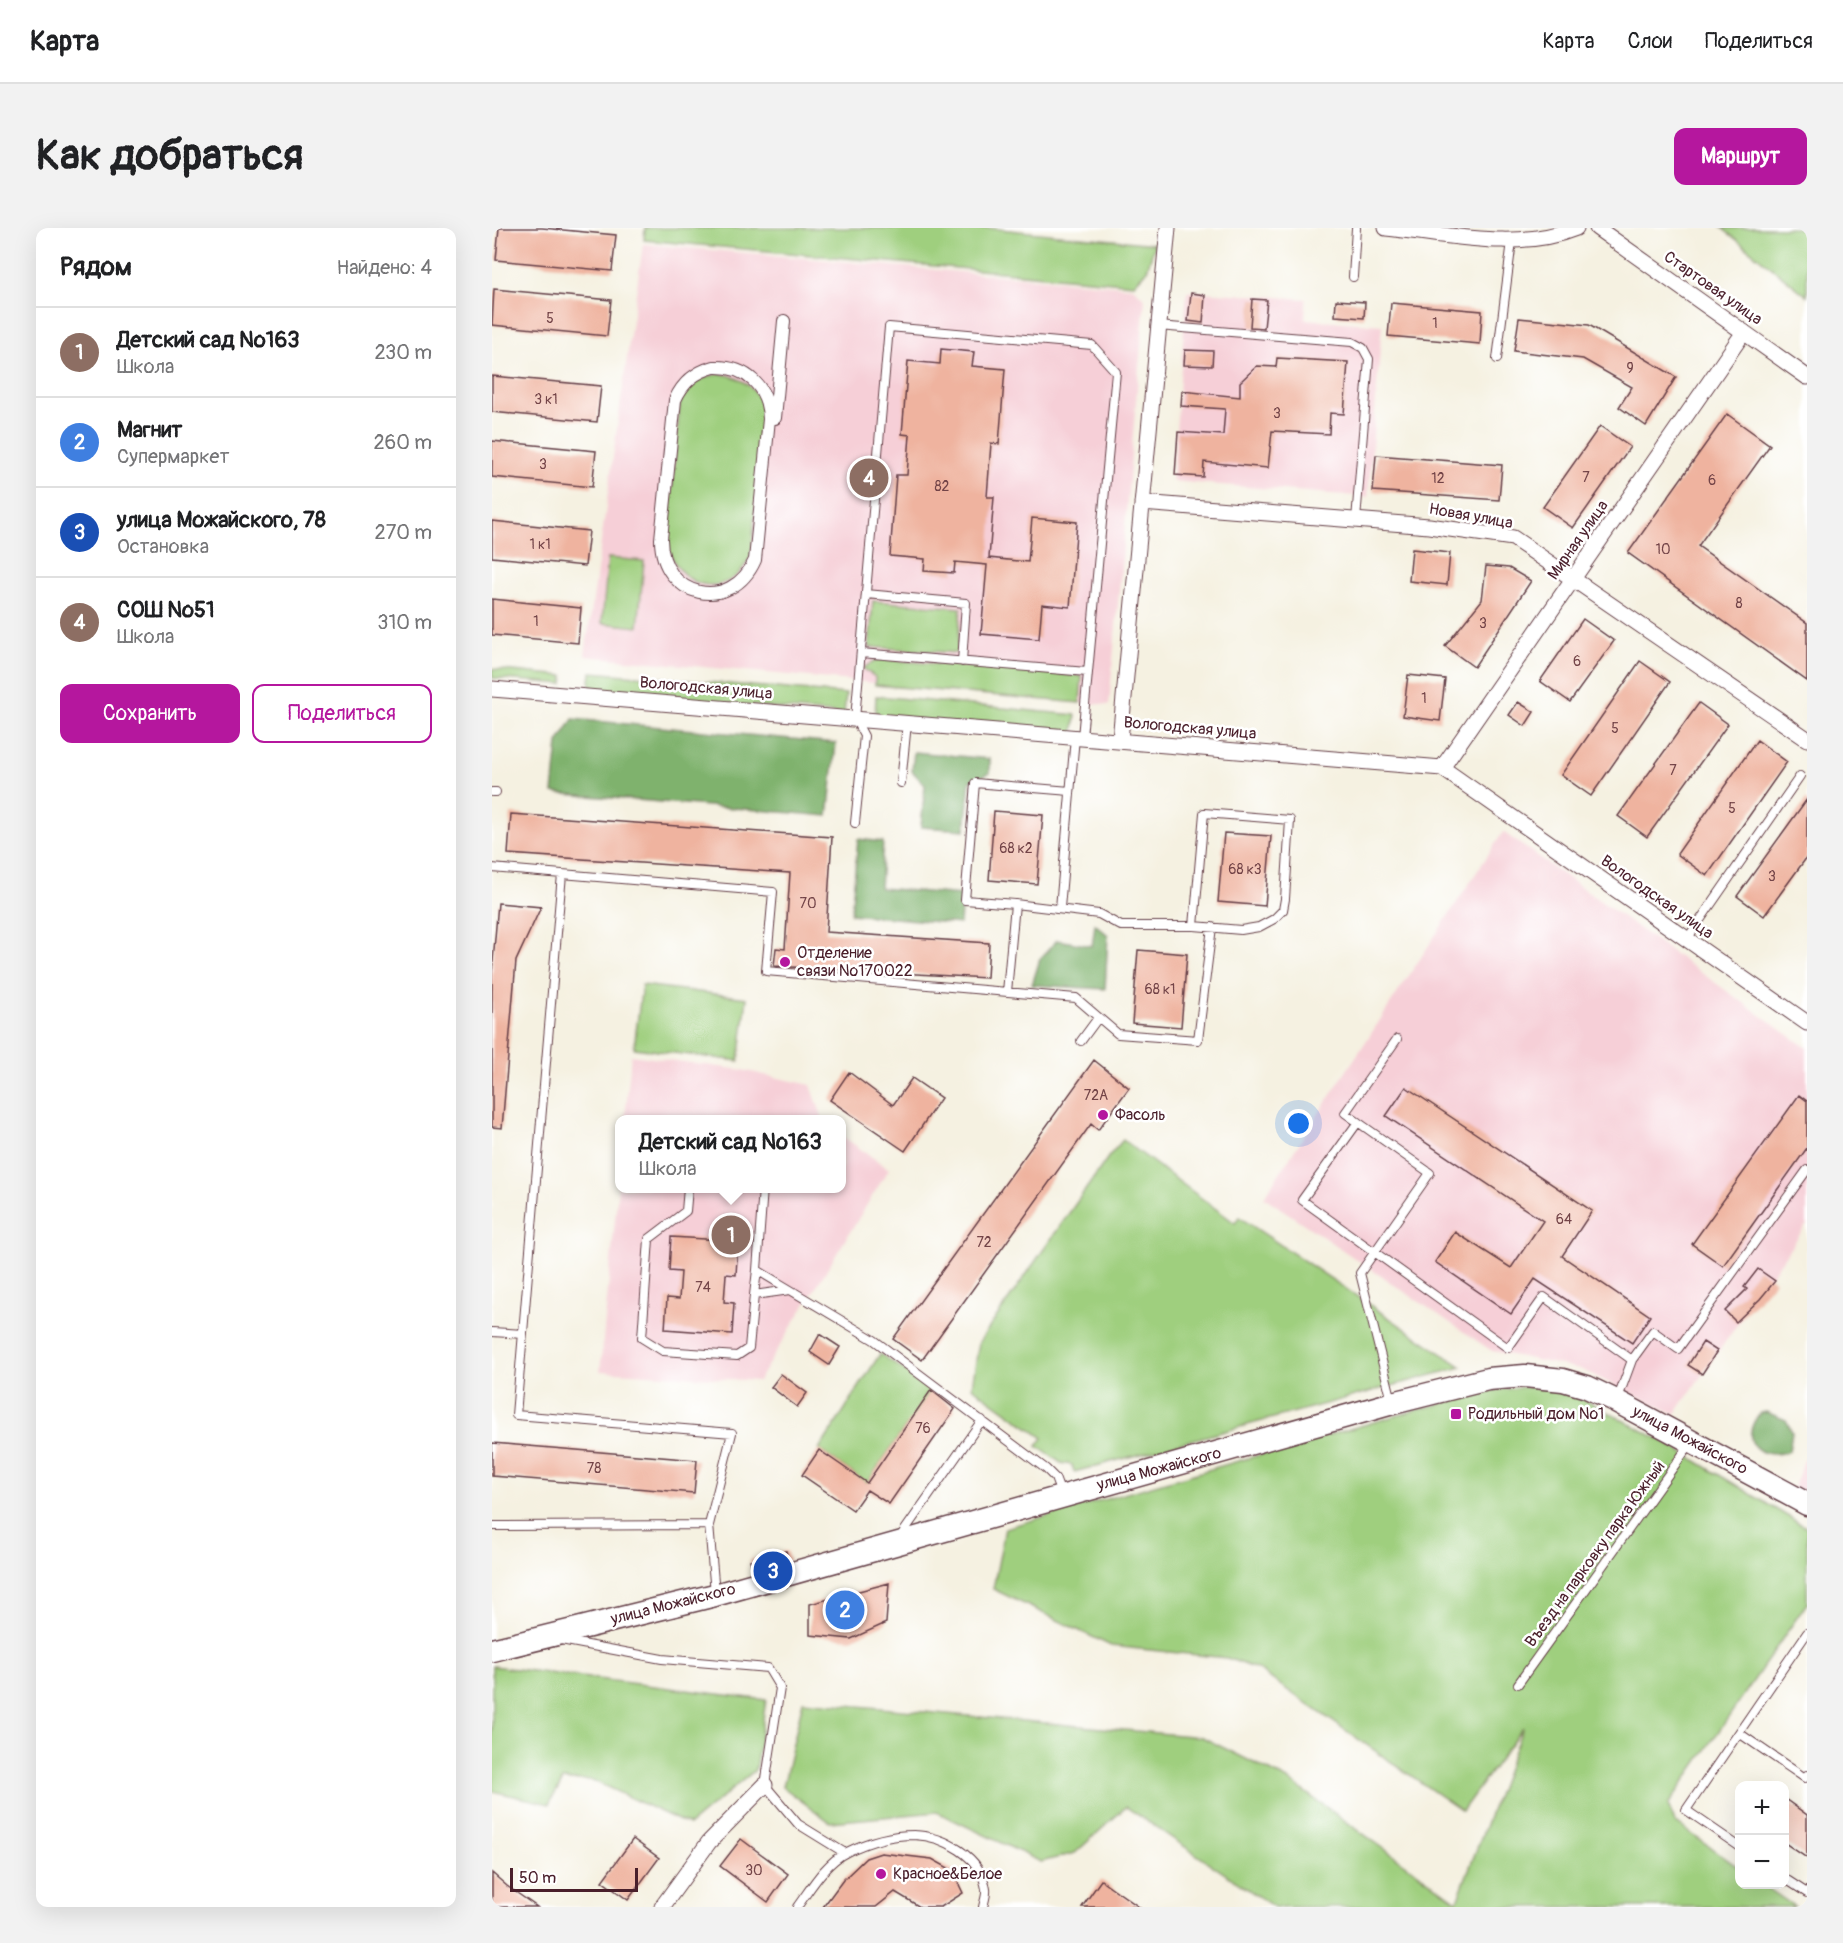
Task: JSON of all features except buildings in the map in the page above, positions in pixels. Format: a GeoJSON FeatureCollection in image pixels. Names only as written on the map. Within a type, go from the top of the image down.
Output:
{"type":"FeatureCollection","features":[{"type":"Feature","properties":{"kind":"main road","name":"улица Можайского"},"geometry":{"type":"LineString","coordinates":[[492,1650],[715,1595],[1393,1403],[1476,1382],[1525,1376],[1575,1383],[1616,1401],[1693,1440],[1807,1504]]}},
{"type":"Feature","properties":{"kind":"street"},"geometry":{"type":"LineString","coordinates":[[1120,740],[1168,228]]}},
{"type":"Feature","properties":{"kind":"street"},"geometry":{"type":"LineString","coordinates":[[1386,228],[1512,241],[1553,237],[1576,228]]}},
{"type":"Feature","properties":{"kind":"street","name":"Стартовая улица"},"geometry":{"type":"LineString","coordinates":[[1597,228],[1807,377]]}},
{"type":"Feature","properties":{"kind":"street"},"geometry":{"type":"LineString","coordinates":[[759,554],[769,418],[766,397],[754,380],[735,369],[714,367],[686,381],[675,400],[661,539],[663,561],[675,579],[683,586],[704,593],[715,593],[726,590],[744,579],[759,554],[784,321]]}},
{"type":"Feature","properties":{"kind":"street","name":"Мирная улица"},"geometry":{"type":"LineString","coordinates":[[1442,768],[1744,332]]}},
{"type":"Feature","properties":{"kind":"street","name":"Новая улица"},"geometry":{"type":"LineString","coordinates":[[1142,503],[1429,526],[1513,538],[1807,739]]}},
{"type":"Feature","properties":{"kind":"street","name":"Вологодская улица"},"geometry":{"type":"LineString","coordinates":[[492,689],[1442,768],[1807,1023]]}},
{"type":"Feature","properties":{"kind":"street"},"geometry":{"type":"LineString","coordinates":[[662,1907],[709,1842],[765,1785]]}},
{"type":"Feature","properties":{"kind":"lane"},"geometry":{"type":"LineString","coordinates":[[1353,277],[1356,228]]}},
{"type":"Feature","properties":{"kind":"lane"},"geometry":{"type":"LineString","coordinates":[[1497,358],[1512,241]]}},
{"type":"Feature","properties":{"kind":"lane"},"geometry":{"type":"LineString","coordinates":[[1158,326],[1352,342],[1363,348],[1369,359],[1356,520]]}},
{"type":"Feature","properties":{"kind":"lane"},"geometry":{"type":"LineString","coordinates":[[855,823],[864,736],[855,719],[889,327],[1092,345],[1116,372],[1087,672],[1070,791],[1060,908]]}},
{"type":"Feature","properties":{"kind":"lane"},"geometry":{"type":"LineString","coordinates":[[866,594],[966,603],[962,662]]}},
{"type":"Feature","properties":{"kind":"lane"},"geometry":{"type":"LineString","coordinates":[[861,653],[1087,672]]}},
{"type":"Feature","properties":{"kind":"lane"},"geometry":{"type":"LineString","coordinates":[[901,783],[907,723]]}},
{"type":"Feature","properties":{"kind":"lane"},"geometry":{"type":"LineString","coordinates":[[1687,939],[1800,776]]}},
{"type":"Feature","properties":{"kind":"lane"},"geometry":{"type":"LineString","coordinates":[[1070,791],[975,783],[965,900],[1060,908],[1099,914],[1121,926],[1194,926],[1241,930],[1259,927],[1283,910],[1290,820],[1204,813],[1194,926]]}},
{"type":"Feature","properties":{"kind":"lane"},"geometry":{"type":"LineString","coordinates":[[492,868],[772,892],[766,971],[1076,998],[1118,1034],[1198,1040],[1212,927]]}},
{"type":"Feature","properties":{"kind":"lane"},"geometry":{"type":"LineString","coordinates":[[562,874],[516,1415],[732,1433],[709,1525],[715,1595]]}},
{"type":"Feature","properties":{"kind":"lane"},"geometry":{"type":"LineString","coordinates":[[1007,992],[1015,904]]}},
{"type":"Feature","properties":{"kind":"lane"},"geometry":{"type":"LineString","coordinates":[[1081,1041],[1098,1017]]}},
{"type":"Feature","properties":{"kind":"lane"},"geometry":{"type":"LineString","coordinates":[[1393,1403],[1360,1273],[1430,1173],[1345,1113],[1397,1039]]}},
{"type":"Feature","properties":{"kind":"lane"},"geometry":{"type":"LineString","coordinates":[[1358,1122],[1302,1200],[1508,1348],[1544,1297],[1632,1360]]}},
{"type":"Feature","properties":{"kind":"lane"},"geometry":{"type":"LineString","coordinates":[[1616,1401],[1632,1360],[1653,1331],[1678,1349],[1807,1170]]}},
{"type":"Feature","properties":{"kind":"lane"},"geometry":{"type":"LineString","coordinates":[[688,1193],[686,1211],[649,1239],[642,1338],[663,1351],[737,1356],[749,1348],[762,1193]]}},
{"type":"Feature","properties":{"kind":"lane"},"geometry":{"type":"LineString","coordinates":[[757,1270],[874,1340],[982,1420],[1046,1469],[1055,1478],[1062,1496]]}},
{"type":"Feature","properties":{"kind":"lane"},"geometry":{"type":"LineString","coordinates":[[754,1295],[790,1290]]}},
{"type":"Feature","properties":{"kind":"lane"},"geometry":{"type":"LineString","coordinates":[[492,1332],[523,1334]]}},
{"type":"Feature","properties":{"kind":"lane"},"geometry":{"type":"LineString","coordinates":[[895,1544],[982,1420]]}},
{"type":"Feature","properties":{"kind":"lane","name":"Въезд на парковку парка Южный"},"geometry":{"type":"LineString","coordinates":[[1518,1684],[1693,1440]]}},
{"type":"Feature","properties":{"kind":"lane"},"geometry":{"type":"LineString","coordinates":[[492,1526],[709,1525]]}},
{"type":"Feature","properties":{"kind":"lane"},"geometry":{"type":"LineString","coordinates":[[1735,1844],[1686,1810],[1807,1633]]}},
{"type":"Feature","properties":{"kind":"lane"},"geometry":{"type":"LineString","coordinates":[[545,1637],[662,1659],[768,1668],[780,1688],[765,1785],[798,1824],[845,1853]]}},
{"type":"Feature","properties":{"kind":"lane"},"geometry":{"type":"LineString","coordinates":[[1739,1733],[1805,1778],[1807,1775]]}},
{"type":"Feature","properties":{"kind":"lane"},"geometry":{"type":"LineString","coordinates":[[798,1907],[821,1874],[845,1853],[877,1840],[915,1835],[952,1845],[975,1862],[986,1890],[983,1907]]}},
{"type":"Feature","properties":{"kind":"lane"},"geometry":{"type":"LineString","coordinates":[[1789,1881],[1807,1893]]}},
{"type":"Feature","properties":{"kind":"shaded area"},"geometry":{"type":"Polygon","coordinates":[[[643,244],[1133,287],[1145,299],[1109,705],[585,656],[643,244]]]}},
{"type":"Feature","properties":{"kind":"shaded area"},"geometry":{"type":"Polygon","coordinates":[[[1187,291],[1306,299],[1305,319],[1382,325],[1368,497],[1172,481],[1187,291]]]}},
{"type":"Feature","properties":{"kind":"shaded area"},"geometry":{"type":"Polygon","coordinates":[[[1503,832],[1807,1048],[1807,1224],[1675,1414],[1580,1369],[1492,1351],[1264,1197],[1503,832]]]}},
{"type":"Feature","properties":{"kind":"shaded area"},"geometry":{"type":"Polygon","coordinates":[[[631,1055],[742,1070],[811,1085],[822,1115],[625,1115],[631,1055]]]}},
{"type":"Feature","properties":{"kind":"shaded area"},"geometry":{"type":"Polygon","coordinates":[[[846,1139],[889,1169],[758,1381],[600,1371],[618,1193],[846,1193],[846,1139]]]}},
{"type":"Feature","properties":{"kind":"shaded area"},"geometry":{"type":"Polygon","coordinates":[[[1807,1452],[1807,1497],[1793,1490],[1807,1452]]]}},
{"type":"Feature","properties":{"kind":"green space"},"geometry":{"type":"Polygon","coordinates":[[[645,228],[987,228],[1155,244],[1147,270],[1134,284],[644,240],[645,228]]]}},
{"type":"Feature","properties":{"kind":"green space"},"geometry":{"type":"Polygon","coordinates":[[[1722,228],[1807,228],[1807,296],[1722,228]]]}},
{"type":"Feature","properties":{"kind":"green space"},"geometry":{"type":"Polygon","coordinates":[[[721,374],[737,378],[749,386],[758,397],[764,413],[751,557],[736,576],[724,583],[712,585],[701,584],[690,579],[681,571],[674,562],[668,537],[680,402],[696,382],[721,374]]]}},
{"type":"Feature","properties":{"kind":"green space"},"geometry":{"type":"Polygon","coordinates":[[[608,558],[644,561],[638,627],[602,623],[608,558]]]}},
{"type":"Feature","properties":{"kind":"green space"},"geometry":{"type":"Polygon","coordinates":[[[873,601],[961,608],[957,653],[869,647],[873,601]]]}},
{"type":"Feature","properties":{"kind":"green space"},"geometry":{"type":"Polygon","coordinates":[[[879,659],[1082,676],[1080,703],[875,685],[875,677],[863,668],[879,659]]]}},
{"type":"Feature","properties":{"kind":"green space"},"geometry":{"type":"Polygon","coordinates":[[[492,669],[564,676],[563,684],[492,678],[492,669]]]}},
{"type":"Feature","properties":{"kind":"green space"},"geometry":{"type":"Polygon","coordinates":[[[591,672],[846,694],[844,714],[589,692],[591,672]]]}},
{"type":"Feature","properties":{"kind":"green space"},"geometry":{"type":"Polygon","coordinates":[[[876,696],[1076,715],[1073,735],[875,717],[876,696]]]}},
{"type":"Feature","properties":{"kind":"green space"},"geometry":{"type":"Polygon","coordinates":[[[573,719],[836,743],[828,816],[553,793],[558,743],[573,719]]]}},
{"type":"Feature","properties":{"kind":"green space"},"geometry":{"type":"Polygon","coordinates":[[[914,752],[990,759],[990,773],[970,781],[965,830],[921,827],[925,785],[912,771],[914,752]]]}},
{"type":"Feature","properties":{"kind":"green space"},"geometry":{"type":"Polygon","coordinates":[[[858,839],[883,842],[880,888],[962,895],[960,924],[851,914],[858,839]]]}},
{"type":"Feature","properties":{"kind":"green space"},"geometry":{"type":"Polygon","coordinates":[[[1095,924],[1108,935],[1105,989],[1032,985],[1040,959],[1057,940],[1092,946],[1095,924]]]}},
{"type":"Feature","properties":{"kind":"green space"},"geometry":{"type":"Polygon","coordinates":[[[642,985],[747,998],[739,1061],[634,1048],[642,985]]]}},
{"type":"Feature","properties":{"kind":"green space"},"geometry":{"type":"Polygon","coordinates":[[[1123,1140],[1235,1223],[1239,1217],[1462,1367],[1074,1472],[1072,1465],[1061,1463],[1037,1446],[1043,1438],[972,1387],[979,1342],[1109,1156],[1123,1140]]]}},
{"type":"Feature","properties":{"kind":"green space"},"geometry":{"type":"Polygon","coordinates":[[[880,1354],[932,1389],[867,1483],[819,1450],[880,1354]]]}},
{"type":"Feature","properties":{"kind":"green space"},"geometry":{"type":"Polygon","coordinates":[[[1524,1387],[1557,1389],[1585,1400],[1668,1444],[1807,1528],[1807,1603],[1668,1805],[1675,1822],[1735,1865],[1735,1889],[1769,1889],[1795,1907],[1274,1907],[1126,1807],[1075,1853],[1041,1862],[937,1812],[830,1822],[783,1787],[803,1701],[1202,1737],[1288,1780],[1457,1901],[1523,1727],[1462,1811],[1257,1669],[1227,1658],[1111,1646],[993,1589],[1005,1528],[1489,1391],[1524,1387]]]}},
{"type":"Feature","properties":{"kind":"green space"},"geometry":{"type":"Polygon","coordinates":[[[1766,1412],[1786,1420],[1792,1432],[1789,1451],[1768,1454],[1760,1451],[1751,1440],[1754,1423],[1760,1413],[1766,1412]]]}},
{"type":"Feature","properties":{"kind":"green space"},"geometry":{"type":"Polygon","coordinates":[[[492,1666],[766,1700],[755,1770],[689,1825],[592,1780],[563,1780],[549,1804],[492,1791],[492,1666]]]}},
{"type":"Feature","properties":{"kind":"place","name":"СОШ №51"},"geometry":{"type":"Point","coordinates":[869,478]}},
{"type":"Feature","properties":{"kind":"place","name":"Отделение связи №170022"},"geometry":{"type":"Point","coordinates":[785,962]}},
{"type":"Feature","properties":{"kind":"place","name":"Фасоль"},"geometry":{"type":"Point","coordinates":[1103,1115]}},
{"type":"Feature","properties":{"kind":"place","name":"Детский сад №163"},"geometry":{"type":"Point","coordinates":[731,1235]}},
{"type":"Feature","properties":{"kind":"place","name":"Родильный дом №1"},"geometry":{"type":"Point","coordinates":[1456,1414]}},
{"type":"Feature","properties":{"kind":"place","name":"улица Можайского, 78"},"geometry":{"type":"Point","coordinates":[773,1571]}},
{"type":"Feature","properties":{"kind":"place","name":"Магнит"},"geometry":{"type":"Point","coordinates":[845,1610]}},
{"type":"Feature","properties":{"kind":"place","name":"Красное&Белое"},"geometry":{"type":"Point","coordinates":[881,1874]}}]}
